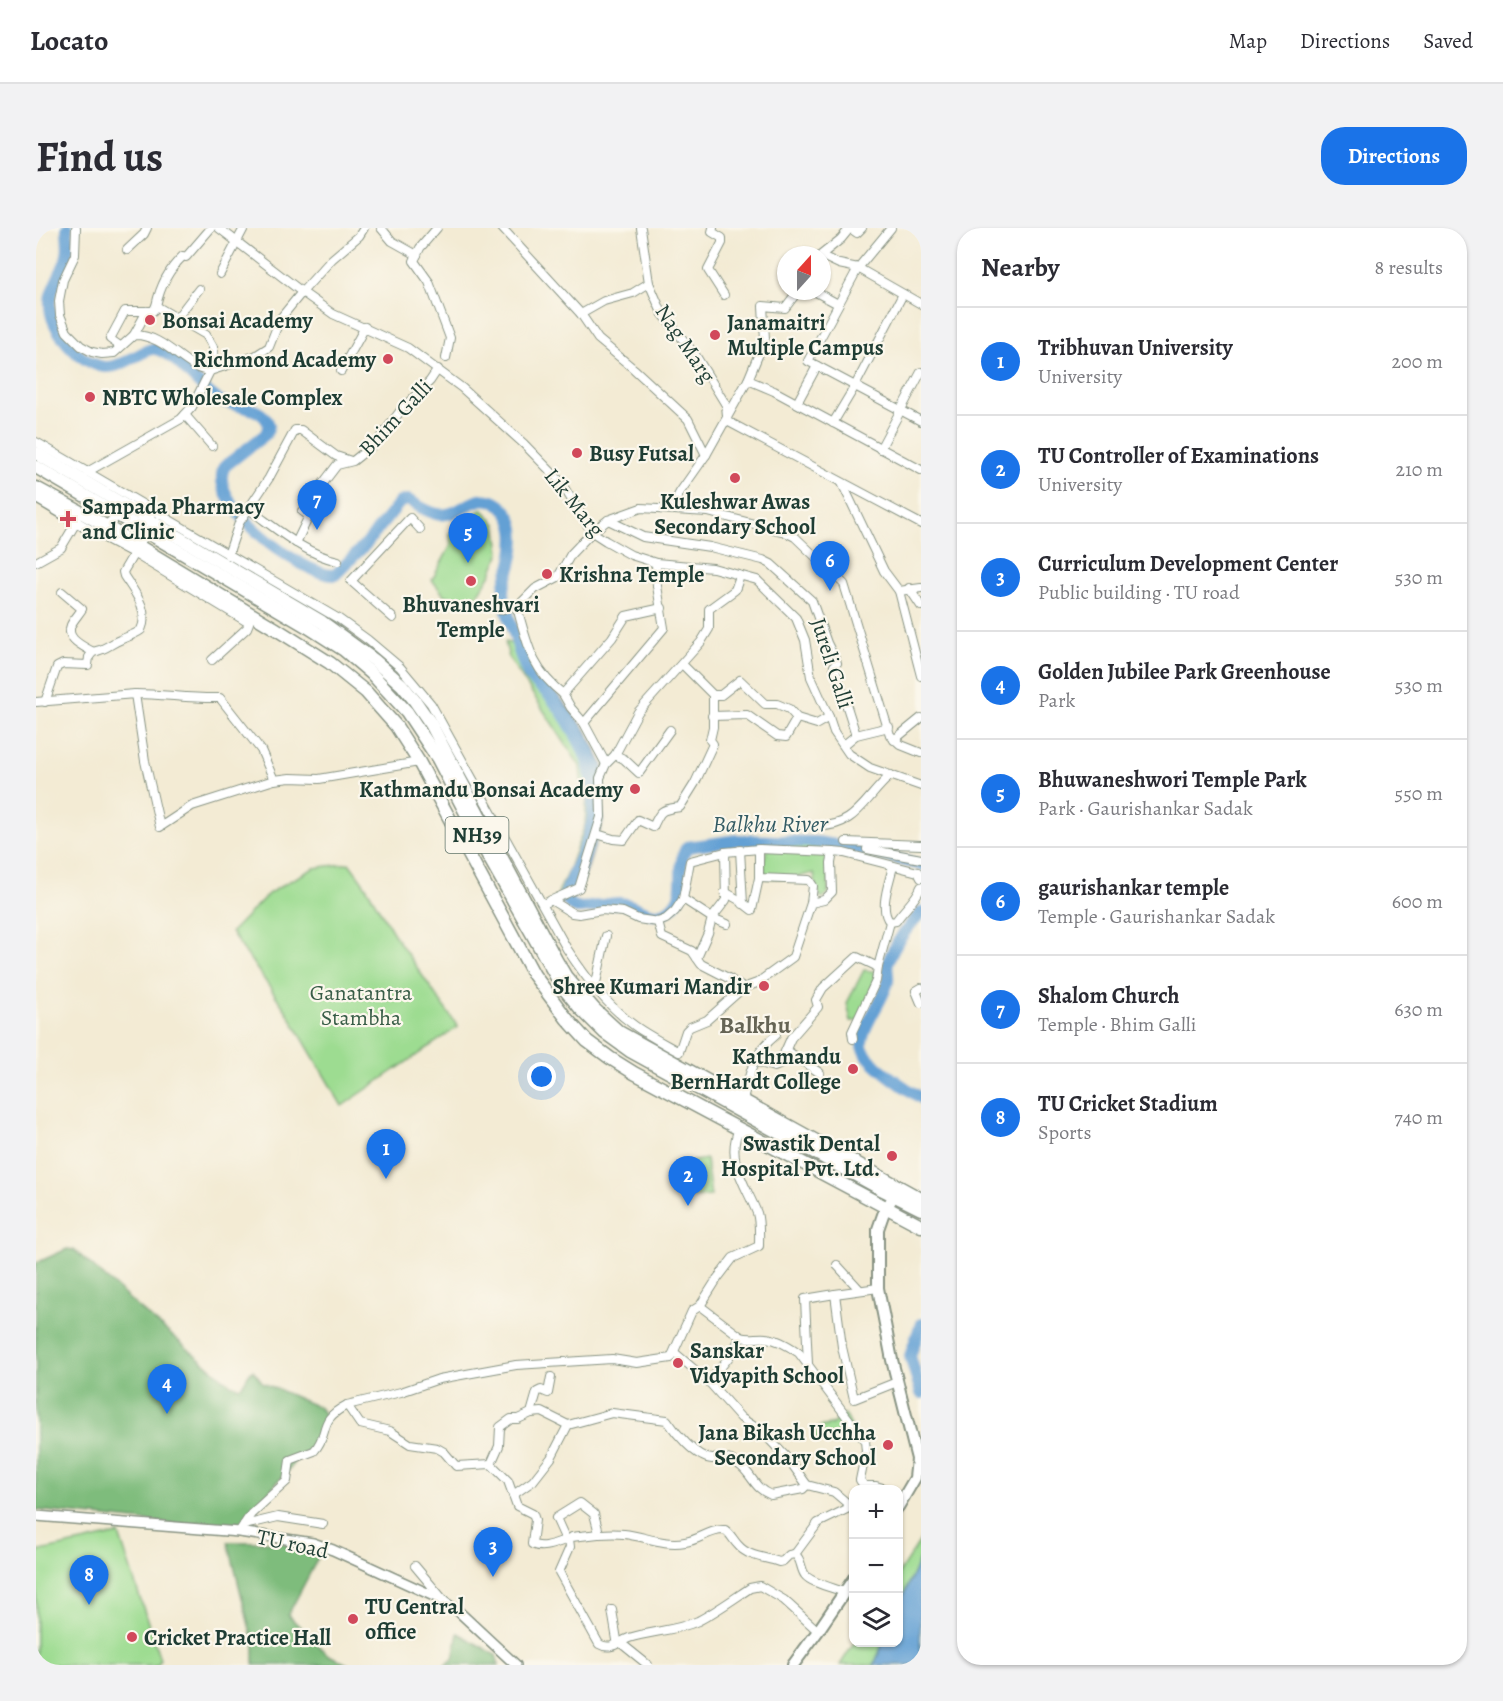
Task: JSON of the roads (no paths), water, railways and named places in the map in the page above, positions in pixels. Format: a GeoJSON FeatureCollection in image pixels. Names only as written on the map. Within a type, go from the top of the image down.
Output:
{"type":"FeatureCollection","features":[{"type":"Feature","properties":{"kind":"main road"},"geometry":{"type":"LineString","coordinates":[[36,453],[63,464],[316,612],[374,660],[402,685],[415,701],[447,754],[556,960],[566,977],[594,1010],[619,1032],[669,1064],[743,1099],[892,1198]]}},
{"type":"Feature","properties":{"kind":"main road","name":"NH39"},"geometry":{"type":"LineString","coordinates":[[36,467],[308,627],[344,650],[384,685],[407,712],[438,759],[485,850],[561,985],[605,1033],[630,1051],[669,1064],[892,1198],[914,1206],[921,1217]]}},
{"type":"Feature","properties":{"kind":"main road","name":"NH39"},"geometry":{"type":"LineString","coordinates":[[36,475],[105,527],[313,638],[351,665],[381,692],[410,729],[424,752],[550,980],[584,1022],[605,1042],[629,1058],[669,1064]]}},
{"type":"Feature","properties":{"kind":"main road"},"geometry":{"type":"LineString","coordinates":[[36,488],[105,527]]}},
{"type":"Feature","properties":{"kind":"main road"},"geometry":{"type":"LineString","coordinates":[[138,546],[330,663],[381,707],[419,762],[534,975],[567,1019],[587,1041],[610,1058],[739,1129],[892,1198]]}},
{"type":"Feature","properties":{"kind":"main road"},"geometry":{"type":"LineString","coordinates":[[892,1198],[878,1229],[878,1288],[897,1382],[917,1459],[915,1478],[903,1492]]}},
{"type":"Feature","properties":{"kind":"main road"},"geometry":{"type":"LineString","coordinates":[[914,1206],[921,1226]]}},
{"type":"Feature","properties":{"kind":"main road"},"geometry":{"type":"LineString","coordinates":[[793,1665],[849,1586]]}},
{"type":"Feature","properties":{"kind":"street"},"geometry":{"type":"LineString","coordinates":[[76,228],[75,255],[59,294],[60,315],[70,337],[92,352],[114,353],[134,335],[147,311]]}},
{"type":"Feature","properties":{"kind":"street"},"geometry":{"type":"LineString","coordinates":[[127,250],[144,234],[147,228]]}},
{"type":"Feature","properties":{"kind":"street"},"geometry":{"type":"LineString","coordinates":[[120,346],[110,339],[125,311],[153,311],[161,286],[177,262],[183,256],[186,257],[211,228]]}},
{"type":"Feature","properties":{"kind":"street","name":"Lik Marg"},"geometry":{"type":"LineString","coordinates":[[219,228],[333,314],[408,348],[438,369],[524,444],[560,481],[592,532],[631,555],[656,563],[713,568],[757,580],[796,618],[806,640],[811,677],[834,732],[849,754],[870,768],[921,786]]}},
{"type":"Feature","properties":{"kind":"street"},"geometry":{"type":"LineString","coordinates":[[220,274],[244,228]]}},
{"type":"Feature","properties":{"kind":"street"},"geometry":{"type":"LineString","coordinates":[[134,335],[151,337],[201,371],[211,372],[255,356],[268,347],[280,319],[302,292],[333,259],[359,236],[364,228]]}},
{"type":"Feature","properties":{"kind":"street"},"geometry":{"type":"LineString","coordinates":[[381,228],[392,241],[417,255]]}},
{"type":"Feature","properties":{"kind":"street"},"geometry":{"type":"LineString","coordinates":[[438,228],[414,261],[429,282],[450,338],[446,358]]}},
{"type":"Feature","properties":{"kind":"street"},"geometry":{"type":"LineString","coordinates":[[501,228],[580,314],[598,339],[688,419],[706,455]]}},
{"type":"Feature","properties":{"kind":"street","name":"Nag Marg"},"geometry":{"type":"LineString","coordinates":[[641,228],[649,284],[662,313],[696,356],[726,405],[727,421]]}},
{"type":"Feature","properties":{"kind":"street"},"geometry":{"type":"LineString","coordinates":[[713,228],[712,232],[722,238],[722,243],[708,270],[724,295]]}},
{"type":"Feature","properties":{"kind":"street"},"geometry":{"type":"LineString","coordinates":[[831,247],[850,228],[857,233],[862,228]]}},
{"type":"Feature","properties":{"kind":"street"},"geometry":{"type":"LineString","coordinates":[[891,228],[858,268],[808,361],[921,421]]}},
{"type":"Feature","properties":{"kind":"street"},"geometry":{"type":"LineString","coordinates":[[831,260],[858,268],[921,304]]}},
{"type":"Feature","properties":{"kind":"street"},"geometry":{"type":"LineString","coordinates":[[580,314],[604,301],[633,293],[649,284]]}},
{"type":"Feature","properties":{"kind":"street"},"geometry":{"type":"LineString","coordinates":[[176,319],[199,289]]}},
{"type":"Feature","properties":{"kind":"street"},"geometry":{"type":"LineString","coordinates":[[833,423],[903,294]]}},
{"type":"Feature","properties":{"kind":"street"},"geometry":{"type":"LineString","coordinates":[[671,509],[727,421],[733,404],[748,380],[765,339],[763,306],[785,308],[791,300]]}},
{"type":"Feature","properties":{"kind":"street"},"geometry":{"type":"LineString","coordinates":[[831,300],[838,304]]}},
{"type":"Feature","properties":{"kind":"street"},"geometry":{"type":"LineString","coordinates":[[87,472],[187,413],[211,372],[213,347],[206,335],[156,306]]}},
{"type":"Feature","properties":{"kind":"street"},"geometry":{"type":"LineString","coordinates":[[341,371],[365,327]]}},
{"type":"Feature","properties":{"kind":"street"},"geometry":{"type":"LineString","coordinates":[[797,404],[817,366]]}},
{"type":"Feature","properties":{"kind":"street","name":"Bhim Galli"},"geometry":{"type":"LineString","coordinates":[[296,543],[309,516],[303,511],[337,465],[353,461],[378,441],[401,410],[430,381],[438,369]]}},
{"type":"Feature","properties":{"kind":"street"},"geometry":{"type":"LineString","coordinates":[[880,449],[921,372]]}},
{"type":"Feature","properties":{"kind":"street"},"geometry":{"type":"LineString","coordinates":[[748,380],[921,470]]}},
{"type":"Feature","properties":{"kind":"street"},"geometry":{"type":"LineString","coordinates":[[187,413],[212,446]]}},
{"type":"Feature","properties":{"kind":"street"},"geometry":{"type":"LineString","coordinates":[[727,421],[921,524]]}},
{"type":"Feature","properties":{"kind":"street"},"geometry":{"type":"LineString","coordinates":[[228,555],[239,524],[249,511],[295,430],[300,430],[336,456],[353,461]]}},
{"type":"Feature","properties":{"kind":"street"},"geometry":{"type":"LineString","coordinates":[[36,442],[63,464],[87,472],[228,555],[316,612],[349,626],[384,653],[406,674],[431,704],[567,950],[608,1004],[636,1027],[669,1064],[690,1027],[707,1020],[743,988],[757,983],[792,957],[810,903],[813,886],[809,880],[759,878]]}},
{"type":"Feature","properties":{"kind":"street"},"geometry":{"type":"LineString","coordinates":[[842,483],[884,571],[899,591],[921,676]]}},
{"type":"Feature","properties":{"kind":"street"},"geometry":{"type":"LineString","coordinates":[[36,498],[77,521],[105,527],[138,546],[249,623],[247,628],[212,660]]}},
{"type":"Feature","properties":{"kind":"street"},"geometry":{"type":"LineString","coordinates":[[500,610],[516,606],[535,589],[558,577],[571,554],[592,532],[608,520],[641,508],[708,512],[784,532],[795,537],[840,579],[847,592],[890,727],[890,735],[901,745],[921,753]]}},
{"type":"Feature","properties":{"kind":"street"},"geometry":{"type":"LineString","coordinates":[[249,511],[296,543],[324,558],[338,561]]}},
{"type":"Feature","properties":{"kind":"street"},"geometry":{"type":"LineString","coordinates":[[393,618],[351,581],[406,525],[410,518],[420,529]]}},
{"type":"Feature","properties":{"kind":"street","name":"Jureli Galli"},"geometry":{"type":"LineString","coordinates":[[608,520],[643,537],[711,547],[763,560],[786,576],[812,601],[837,663],[834,666],[837,679],[856,735]]}},
{"type":"Feature","properties":{"kind":"street"},"geometry":{"type":"LineString","coordinates":[[36,562],[61,548],[77,521]]}},
{"type":"Feature","properties":{"kind":"street"},"geometry":{"type":"LineString","coordinates":[[62,592],[82,609],[70,627],[75,641],[93,652],[106,650],[120,639],[132,637],[141,630],[144,624],[141,601],[123,572],[138,546]]}},
{"type":"Feature","properties":{"kind":"street"},"geometry":{"type":"LineString","coordinates":[[584,723],[664,628],[657,586],[656,563]]}},
{"type":"Feature","properties":{"kind":"street"},"geometry":{"type":"LineString","coordinates":[[543,904],[579,888],[599,834],[602,817],[600,777],[606,764],[615,755],[638,712],[701,642],[709,629],[709,609],[735,590],[740,576]]}},
{"type":"Feature","properties":{"kind":"street"},"geometry":{"type":"LineString","coordinates":[[909,588],[921,606]]}},
{"type":"Feature","properties":{"kind":"street"},"geometry":{"type":"LineString","coordinates":[[899,591],[921,588]]}},
{"type":"Feature","properties":{"kind":"street"},"geometry":{"type":"LineString","coordinates":[[516,606],[529,652],[552,685],[563,694],[584,723],[606,764]]}},
{"type":"Feature","properties":{"kind":"street"},"geometry":{"type":"LineString","coordinates":[[563,694],[612,638],[626,616],[662,608]]}},
{"type":"Feature","properties":{"kind":"street"},"geometry":{"type":"LineString","coordinates":[[40,702],[57,668],[63,664],[88,665],[89,657],[93,652]]}},
{"type":"Feature","properties":{"kind":"street"},"geometry":{"type":"LineString","coordinates":[[682,664],[713,695],[721,695],[740,680],[765,704],[777,704],[789,709],[797,718],[817,724],[829,717]]}},
{"type":"Feature","properties":{"kind":"street"},"geometry":{"type":"LineString","coordinates":[[40,702],[135,694],[163,694],[193,699],[220,698],[261,750],[274,780]]}},
{"type":"Feature","properties":{"kind":"street"},"geometry":{"type":"LineString","coordinates":[[135,694],[144,761],[160,827],[192,806],[274,780],[319,779],[419,762]]}},
{"type":"Feature","properties":{"kind":"street"},"geometry":{"type":"LineString","coordinates":[[599,834],[624,840],[638,820],[653,827],[659,813],[664,809],[680,807],[695,783],[713,744],[710,740],[713,727],[713,695]]}},
{"type":"Feature","properties":{"kind":"street"},"geometry":{"type":"LineString","coordinates":[[712,716],[747,715],[777,736],[786,737],[797,718]]}},
{"type":"Feature","properties":{"kind":"street"},"geometry":{"type":"LineString","coordinates":[[894,740],[921,718]]}},
{"type":"Feature","properties":{"kind":"street","name":"Jureli Galli"},"geometry":{"type":"LineString","coordinates":[[844,746],[856,735],[890,727]]}},
{"type":"Feature","properties":{"kind":"street"},"geometry":{"type":"LineString","coordinates":[[615,755],[624,759],[639,772],[670,730]]}},
{"type":"Feature","properties":{"kind":"street"},"geometry":{"type":"LineString","coordinates":[[814,826],[847,820],[891,775]]}},
{"type":"Feature","properties":{"kind":"street"},"geometry":{"type":"LineString","coordinates":[[846,842],[921,859]]}},
{"type":"Feature","properties":{"kind":"street"},"geometry":{"type":"LineString","coordinates":[[903,856],[906,845]]}},
{"type":"Feature","properties":{"kind":"street"},"geometry":{"type":"LineString","coordinates":[[872,848],[921,845]]}},
{"type":"Feature","properties":{"kind":"street"},"geometry":{"type":"LineString","coordinates":[[725,892],[752,910],[759,878],[759,849]]}},
{"type":"Feature","properties":{"kind":"street"},"geometry":{"type":"LineString","coordinates":[[554,899],[572,913],[602,910],[623,912],[647,922],[658,922],[666,919],[675,911],[683,899],[690,861],[740,850],[844,853],[918,872],[921,878]]}},
{"type":"Feature","properties":{"kind":"street"},"geometry":{"type":"LineString","coordinates":[[740,850],[743,904]]}},
{"type":"Feature","properties":{"kind":"street"},"geometry":{"type":"LineString","coordinates":[[697,958],[712,918],[726,900],[726,852]]}},
{"type":"Feature","properties":{"kind":"street"},"geometry":{"type":"LineString","coordinates":[[810,903],[824,900],[832,892],[833,852]]}},
{"type":"Feature","properties":{"kind":"street"},"geometry":{"type":"LineString","coordinates":[[890,922],[884,908],[893,866]]}},
{"type":"Feature","properties":{"kind":"street"},"geometry":{"type":"LineString","coordinates":[[890,922],[896,921],[921,887]]}},
{"type":"Feature","properties":{"kind":"street"},"geometry":{"type":"LineString","coordinates":[[683,899],[712,918],[727,924]]}},
{"type":"Feature","properties":{"kind":"street"},"geometry":{"type":"LineString","coordinates":[[658,922],[662,937],[692,951],[701,964],[743,988]]}},
{"type":"Feature","properties":{"kind":"street"},"geometry":{"type":"LineString","coordinates":[[853,1039],[852,1032],[876,981],[890,922]]}},
{"type":"Feature","properties":{"kind":"street"},"geometry":{"type":"LineString","coordinates":[[595,988],[606,936]]}},
{"type":"Feature","properties":{"kind":"street"},"geometry":{"type":"LineString","coordinates":[[754,1061],[777,1067],[791,1038],[818,1007],[816,1000],[823,988],[857,957],[878,967]]}},
{"type":"Feature","properties":{"kind":"street"},"geometry":{"type":"LineString","coordinates":[[921,987],[916,994],[921,1003]]}},
{"type":"Feature","properties":{"kind":"street"},"geometry":{"type":"LineString","coordinates":[[743,1099],[754,1061],[765,1045],[776,1035]]}},
{"type":"Feature","properties":{"kind":"street"},"geometry":{"type":"LineString","coordinates":[[786,1050],[820,1073]]}},
{"type":"Feature","properties":{"kind":"street"},"geometry":{"type":"LineString","coordinates":[[242,1529],[251,1514],[287,1481],[290,1460],[314,1451],[328,1419],[335,1411],[347,1405],[400,1392],[439,1379],[516,1365],[612,1359],[634,1363],[671,1358],[692,1311],[700,1306],[717,1279],[734,1258],[759,1246],[757,1214],[734,1156],[734,1138],[739,1129]]}},
{"type":"Feature","properties":{"kind":"street"},"geometry":{"type":"LineString","coordinates":[[837,1265],[859,1289]]}},
{"type":"Feature","properties":{"kind":"street"},"geometry":{"type":"LineString","coordinates":[[808,1364],[805,1299],[859,1289],[878,1288]]}},
{"type":"Feature","properties":{"kind":"street"},"geometry":{"type":"LineString","coordinates":[[835,1294],[842,1347],[854,1399]]}},
{"type":"Feature","properties":{"kind":"street"},"geometry":{"type":"LineString","coordinates":[[700,1306],[741,1337],[750,1340],[769,1338],[799,1353],[865,1441],[866,1450],[860,1480],[863,1485]]}},
{"type":"Feature","properties":{"kind":"street"},"geometry":{"type":"LineString","coordinates":[[709,1382],[729,1357],[741,1337]]}},
{"type":"Feature","properties":{"kind":"street"},"geometry":{"type":"LineString","coordinates":[[675,1353],[709,1382],[741,1418],[768,1438],[789,1460],[807,1485],[834,1492],[849,1505]]}},
{"type":"Feature","properties":{"kind":"street"},"geometry":{"type":"LineString","coordinates":[[531,1413],[537,1392],[541,1390],[548,1393],[551,1377]]}},
{"type":"Feature","properties":{"kind":"street"},"geometry":{"type":"LineString","coordinates":[[838,1405],[897,1382]]}},
{"type":"Feature","properties":{"kind":"street"},"geometry":{"type":"LineString","coordinates":[[347,1405],[360,1424],[390,1431],[410,1444],[437,1448],[444,1452],[456,1466],[491,1464],[508,1481],[517,1506],[533,1514],[535,1520],[532,1544],[536,1546],[599,1533],[626,1534],[660,1542],[686,1542],[713,1531],[725,1530],[749,1554],[779,1562],[795,1554],[818,1523],[849,1509]]}},
{"type":"Feature","properties":{"kind":"street"},"geometry":{"type":"LineString","coordinates":[[491,1464],[499,1446],[500,1427],[511,1419],[542,1412],[568,1425],[612,1413],[667,1420],[689,1446],[703,1456],[731,1460],[742,1468],[756,1487],[771,1496],[803,1489],[807,1485]]}},
{"type":"Feature","properties":{"kind":"street"},"geometry":{"type":"LineString","coordinates":[[513,1495],[533,1481],[545,1466],[568,1425]]}},
{"type":"Feature","properties":{"kind":"street"},"geometry":{"type":"LineString","coordinates":[[599,1533],[594,1514],[580,1503],[555,1518],[570,1547],[559,1576],[599,1644],[608,1647],[629,1638],[665,1631],[698,1621],[750,1588],[760,1586],[784,1600],[818,1631]]}},
{"type":"Feature","properties":{"kind":"street","name":"TU road"},"geometry":{"type":"LineString","coordinates":[[36,1516],[242,1529],[333,1550],[458,1610],[516,1665]]}},
{"type":"Feature","properties":{"kind":"street"},"geometry":{"type":"LineString","coordinates":[[242,1529],[260,1520],[278,1517],[323,1524]]}},
{"type":"Feature","properties":{"kind":"street"},"geometry":{"type":"LineString","coordinates":[[795,1554],[799,1557],[802,1569],[810,1580],[844,1593]]}},
{"type":"Feature","properties":{"kind":"street"},"geometry":{"type":"LineString","coordinates":[[415,1566],[447,1604]]}},
{"type":"Feature","properties":{"kind":"street"},"geometry":{"type":"LineString","coordinates":[[612,1610],[619,1644],[648,1665]]}},
{"type":"Feature","properties":{"kind":"water"},"geometry":{"type":"Polygon","coordinates":[[[523,646],[535,666],[585,729],[603,765],[603,822],[583,882],[570,891],[599,817],[596,778],[588,751],[544,684],[523,646]]]}},
{"type":"Feature","properties":{"kind":"water"},"geometry":{"type":"Polygon","coordinates":[[[921,1556],[920,1665],[874,1665],[881,1647],[903,1647],[903,1596],[921,1556]]]}},
{"type":"Feature","properties":{"kind":"waterway","name":"Balkhu River"},"geometry":{"type":"LineString","coordinates":[[67,228],[67,255],[50,302],[54,323],[60,333],[67,343],[85,359],[105,367],[120,364],[151,349],[164,352],[211,395],[225,403],[255,410],[261,414],[269,425],[266,434],[225,466],[222,481],[228,498],[242,516],[280,551],[301,564],[335,575],[367,543],[400,502],[408,500],[430,512],[446,514],[476,501],[491,500],[506,511],[513,525],[515,540],[504,594],[520,654],[532,680],[554,701],[575,733],[589,767],[591,778],[592,824],[565,896],[571,905],[582,908],[619,903],[651,913],[664,912],[677,902],[680,894],[683,854],[687,847],[737,840],[815,842],[850,847],[921,865]]}},
{"type":"Feature","properties":{"kind":"waterway","name":"Balkhu River"},"geometry":{"type":"LineString","coordinates":[[921,912],[894,948],[887,964],[886,988],[862,1039],[862,1046],[871,1060],[921,1098]]}},
{"type":"Feature","properties":{"kind":"waterway","name":"Balkhu River"},"geometry":{"type":"LineString","coordinates":[[921,1324],[910,1356],[921,1393]]}},
{"type":"Feature","properties":{"kind":"place","name":"Bonsai Academy"},"geometry":{"type":"Point","coordinates":[150,320]}},
{"type":"Feature","properties":{"kind":"place","name":"Janamaitri Multiple Campus"},"geometry":{"type":"Point","coordinates":[715,335]}},
{"type":"Feature","properties":{"kind":"place","name":"Richmond Academy"},"geometry":{"type":"Point","coordinates":[388,359]}},
{"type":"Feature","properties":{"kind":"place","name":"NBTC Wholesale Complex"},"geometry":{"type":"Point","coordinates":[90,397]}},
{"type":"Feature","properties":{"kind":"place","name":"Busy Futsal"},"geometry":{"type":"Point","coordinates":[577,453]}},
{"type":"Feature","properties":{"kind":"place","name":"Kuleshwar Awas Secondary School"},"geometry":{"type":"Point","coordinates":[735,478]}},
{"type":"Feature","properties":{"kind":"place","name":"Sampada Pharmacy and Clinic"},"geometry":{"type":"Point","coordinates":[68,519]}},
{"type":"Feature","properties":{"kind":"place","name":"Shalom Church"},"geometry":{"type":"Point","coordinates":[317,530]}},
{"type":"Feature","properties":{"kind":"place","name":"Bhuwaneshwori Temple Park"},"geometry":{"type":"Point","coordinates":[468,563]}},
{"type":"Feature","properties":{"kind":"place","name":"Krishna Temple"},"geometry":{"type":"Point","coordinates":[547,574]}},
{"type":"Feature","properties":{"kind":"place","name":"Bhuvaneshvari Temple"},"geometry":{"type":"Point","coordinates":[471,581]}},
{"type":"Feature","properties":{"kind":"place","name":"gaurishankar temple"},"geometry":{"type":"Point","coordinates":[830,591]}},
{"type":"Feature","properties":{"kind":"place","name":"Kathmandu Bonsai Academy"},"geometry":{"type":"Point","coordinates":[635,789]}},
{"type":"Feature","properties":{"kind":"place","name":"Shree Kumari Mandir"},"geometry":{"type":"Point","coordinates":[764,986]}},
{"type":"Feature","properties":{"kind":"place","name":"Kathmandu BernHardt College"},"geometry":{"type":"Point","coordinates":[853,1069]}},
{"type":"Feature","properties":{"kind":"place","name":"Swastik Dental Hospital Pvt. Ltd."},"geometry":{"type":"Point","coordinates":[892,1156]}},
{"type":"Feature","properties":{"kind":"place","name":"Tribhuvan University"},"geometry":{"type":"Point","coordinates":[386,1179]}},
{"type":"Feature","properties":{"kind":"place","name":"TU Controller of Examinations"},"geometry":{"type":"Point","coordinates":[688,1206]}},
{"type":"Feature","properties":{"kind":"place","name":"Sanskar Vidyapith School"},"geometry":{"type":"Point","coordinates":[678,1363]}},
{"type":"Feature","properties":{"kind":"place","name":"Golden Jubilee Park Greenhouse"},"geometry":{"type":"Point","coordinates":[167,1414]}},
{"type":"Feature","properties":{"kind":"place","name":"Jana Bikash Ucchha Secondary School"},"geometry":{"type":"Point","coordinates":[888,1445]}},
{"type":"Feature","properties":{"kind":"place","name":"Curriculum Development Center"},"geometry":{"type":"Point","coordinates":[493,1577]}},
{"type":"Feature","properties":{"kind":"place","name":"TU Cricket Stadium"},"geometry":{"type":"Point","coordinates":[89,1605]}},
{"type":"Feature","properties":{"kind":"place","name":"TU Central office"},"geometry":{"type":"Point","coordinates":[353,1619]}},
{"type":"Feature","properties":{"kind":"place","name":"Cricket Practice Hall"},"geometry":{"type":"Point","coordinates":[132,1637]}},
{"type":"Feature","properties":{"kind":"district","name":"Balkhu"},"geometry":{"type":"Point","coordinates":[755,1025]}},
{"type":"Feature","properties":{"kind":"park label","name":"Ganatantra Stambha"},"geometry":{"type":"Point","coordinates":[361,1004]}}]}
